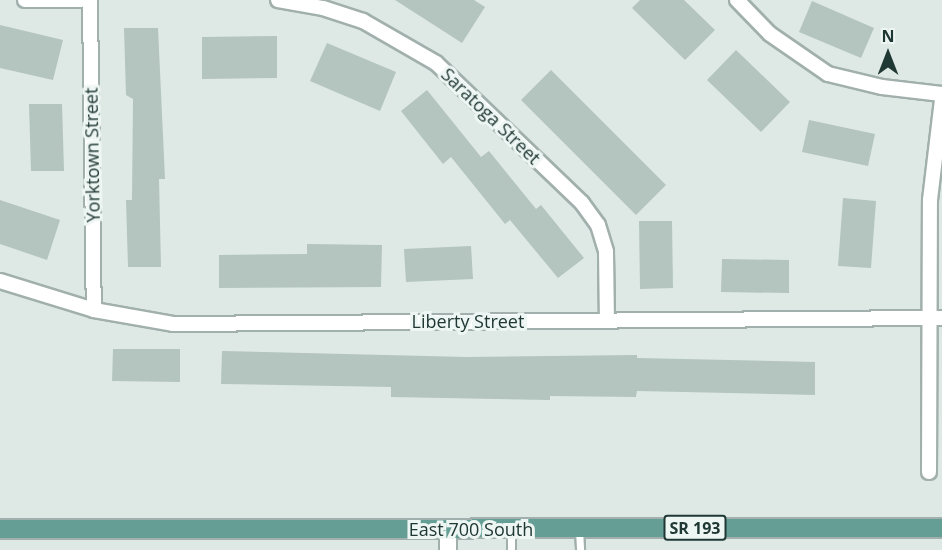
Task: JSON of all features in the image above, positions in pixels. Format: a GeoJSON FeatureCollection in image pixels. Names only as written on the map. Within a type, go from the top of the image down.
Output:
{"type":"FeatureCollection","features":[{"type":"Feature","properties":{"kind":"main road","name":"East 700 South"},"geometry":{"type":"LineString","coordinates":[[0,529],[942,528]]}},
{"type":"Feature","properties":{"kind":"street"},"geometry":{"type":"LineString","coordinates":[[25,0],[81,0]]}},
{"type":"Feature","properties":{"kind":"street","name":"Yorktown Street"},"geometry":{"type":"LineString","coordinates":[[90,0],[94,310]]}},
{"type":"Feature","properties":{"kind":"street","name":"Saratoga Street"},"geometry":{"type":"LineString","coordinates":[[278,0],[323,8],[363,21],[436,63],[582,203],[598,225],[606,252],[607,320]]}},
{"type":"Feature","properties":{"kind":"street"},"geometry":{"type":"LineString","coordinates":[[737,0],[770,34],[828,74],[882,87],[942,94]]}},
{"type":"Feature","properties":{"kind":"street"},"geometry":{"type":"LineString","coordinates":[[929,472],[936,318],[930,200],[942,100]]}},
{"type":"Feature","properties":{"kind":"street","name":"Liberty Street"},"geometry":{"type":"LineString","coordinates":[[0,281],[94,310],[173,324],[936,318]]}},
{"type":"Feature","properties":{"kind":"street"},"geometry":{"type":"LineString","coordinates":[[448,528],[448,550]]}},
{"type":"Feature","properties":{"kind":"lane"},"geometry":{"type":"LineString","coordinates":[[579,528],[580,550]]}},
{"type":"Feature","properties":{"kind":"lane"},"geometry":{"type":"LineString","coordinates":[[511,529],[512,550]]}},
{"type":"Feature","properties":{"kind":"building"},"geometry":{"type":"Polygon","coordinates":[[[395,0],[474,0],[485,7],[462,43],[395,0]]]}},
{"type":"Feature","properties":{"kind":"building"},"geometry":{"type":"Polygon","coordinates":[[[640,0],[684,0],[715,30],[685,60],[632,8],[640,0]]]}},
{"type":"Feature","properties":{"kind":"building"},"geometry":{"type":"Polygon","coordinates":[[[812,1],[874,28],[861,58],[799,32],[812,1]]]}},
{"type":"Feature","properties":{"kind":"building"},"geometry":{"type":"Polygon","coordinates":[[[0,25],[63,40],[53,80],[0,68],[0,25]]]}},
{"type":"Feature","properties":{"kind":"building"},"geometry":{"type":"Polygon","coordinates":[[[124,28],[158,28],[165,179],[159,179],[161,267],[128,267],[126,200],[132,200],[133,99],[126,95],[124,28]]]}},
{"type":"Feature","properties":{"kind":"building"},"geometry":{"type":"Polygon","coordinates":[[[277,36],[277,78],[202,79],[202,37],[277,36]]]}},
{"type":"Feature","properties":{"kind":"building"},"geometry":{"type":"Polygon","coordinates":[[[327,43],[396,72],[380,111],[310,81],[327,43]]]}},
{"type":"Feature","properties":{"kind":"building"},"geometry":{"type":"Polygon","coordinates":[[[736,50],[790,102],[761,132],[707,80],[736,50]]]}},
{"type":"Feature","properties":{"kind":"building"},"geometry":{"type":"Polygon","coordinates":[[[551,70],[666,185],[636,215],[521,100],[551,70]]]}},
{"type":"Feature","properties":{"kind":"building"},"geometry":{"type":"Polygon","coordinates":[[[427,90],[481,157],[489,151],[536,209],[541,205],[584,258],[558,278],[510,220],[505,224],[451,157],[443,164],[401,111],[427,90]]]}},
{"type":"Feature","properties":{"kind":"building"},"geometry":{"type":"Polygon","coordinates":[[[29,104],[62,104],[64,171],[31,171],[29,104]]]}},
{"type":"Feature","properties":{"kind":"building"},"geometry":{"type":"Polygon","coordinates":[[[809,120],[875,134],[868,166],[802,152],[809,120]]]}},
{"type":"Feature","properties":{"kind":"building"},"geometry":{"type":"Polygon","coordinates":[[[843,198],[876,201],[871,268],[838,266],[843,198]]]}},
{"type":"Feature","properties":{"kind":"building"},"geometry":{"type":"Polygon","coordinates":[[[0,200],[60,220],[47,260],[0,244],[0,200]]]}},
{"type":"Feature","properties":{"kind":"building"},"geometry":{"type":"Polygon","coordinates":[[[639,221],[672,221],[673,288],[640,289],[639,221]]]}},
{"type":"Feature","properties":{"kind":"building"},"geometry":{"type":"Polygon","coordinates":[[[307,244],[382,245],[381,287],[219,288],[219,255],[307,254],[307,244]]]}},
{"type":"Feature","properties":{"kind":"building"},"geometry":{"type":"Polygon","coordinates":[[[471,246],[473,279],[406,282],[404,249],[471,246]]]}},
{"type":"Feature","properties":{"kind":"building"},"geometry":{"type":"Polygon","coordinates":[[[722,259],[789,260],[789,293],[721,292],[722,259]]]}},
{"type":"Feature","properties":{"kind":"building"},"geometry":{"type":"Polygon","coordinates":[[[113,349],[180,349],[180,382],[112,381],[113,349]]]}},
{"type":"Feature","properties":{"kind":"building"},"geometry":{"type":"Polygon","coordinates":[[[222,351],[466,357],[637,355],[637,358],[815,362],[815,395],[637,391],[636,397],[550,396],[550,400],[391,397],[391,387],[221,384],[222,351]]]}}]}
